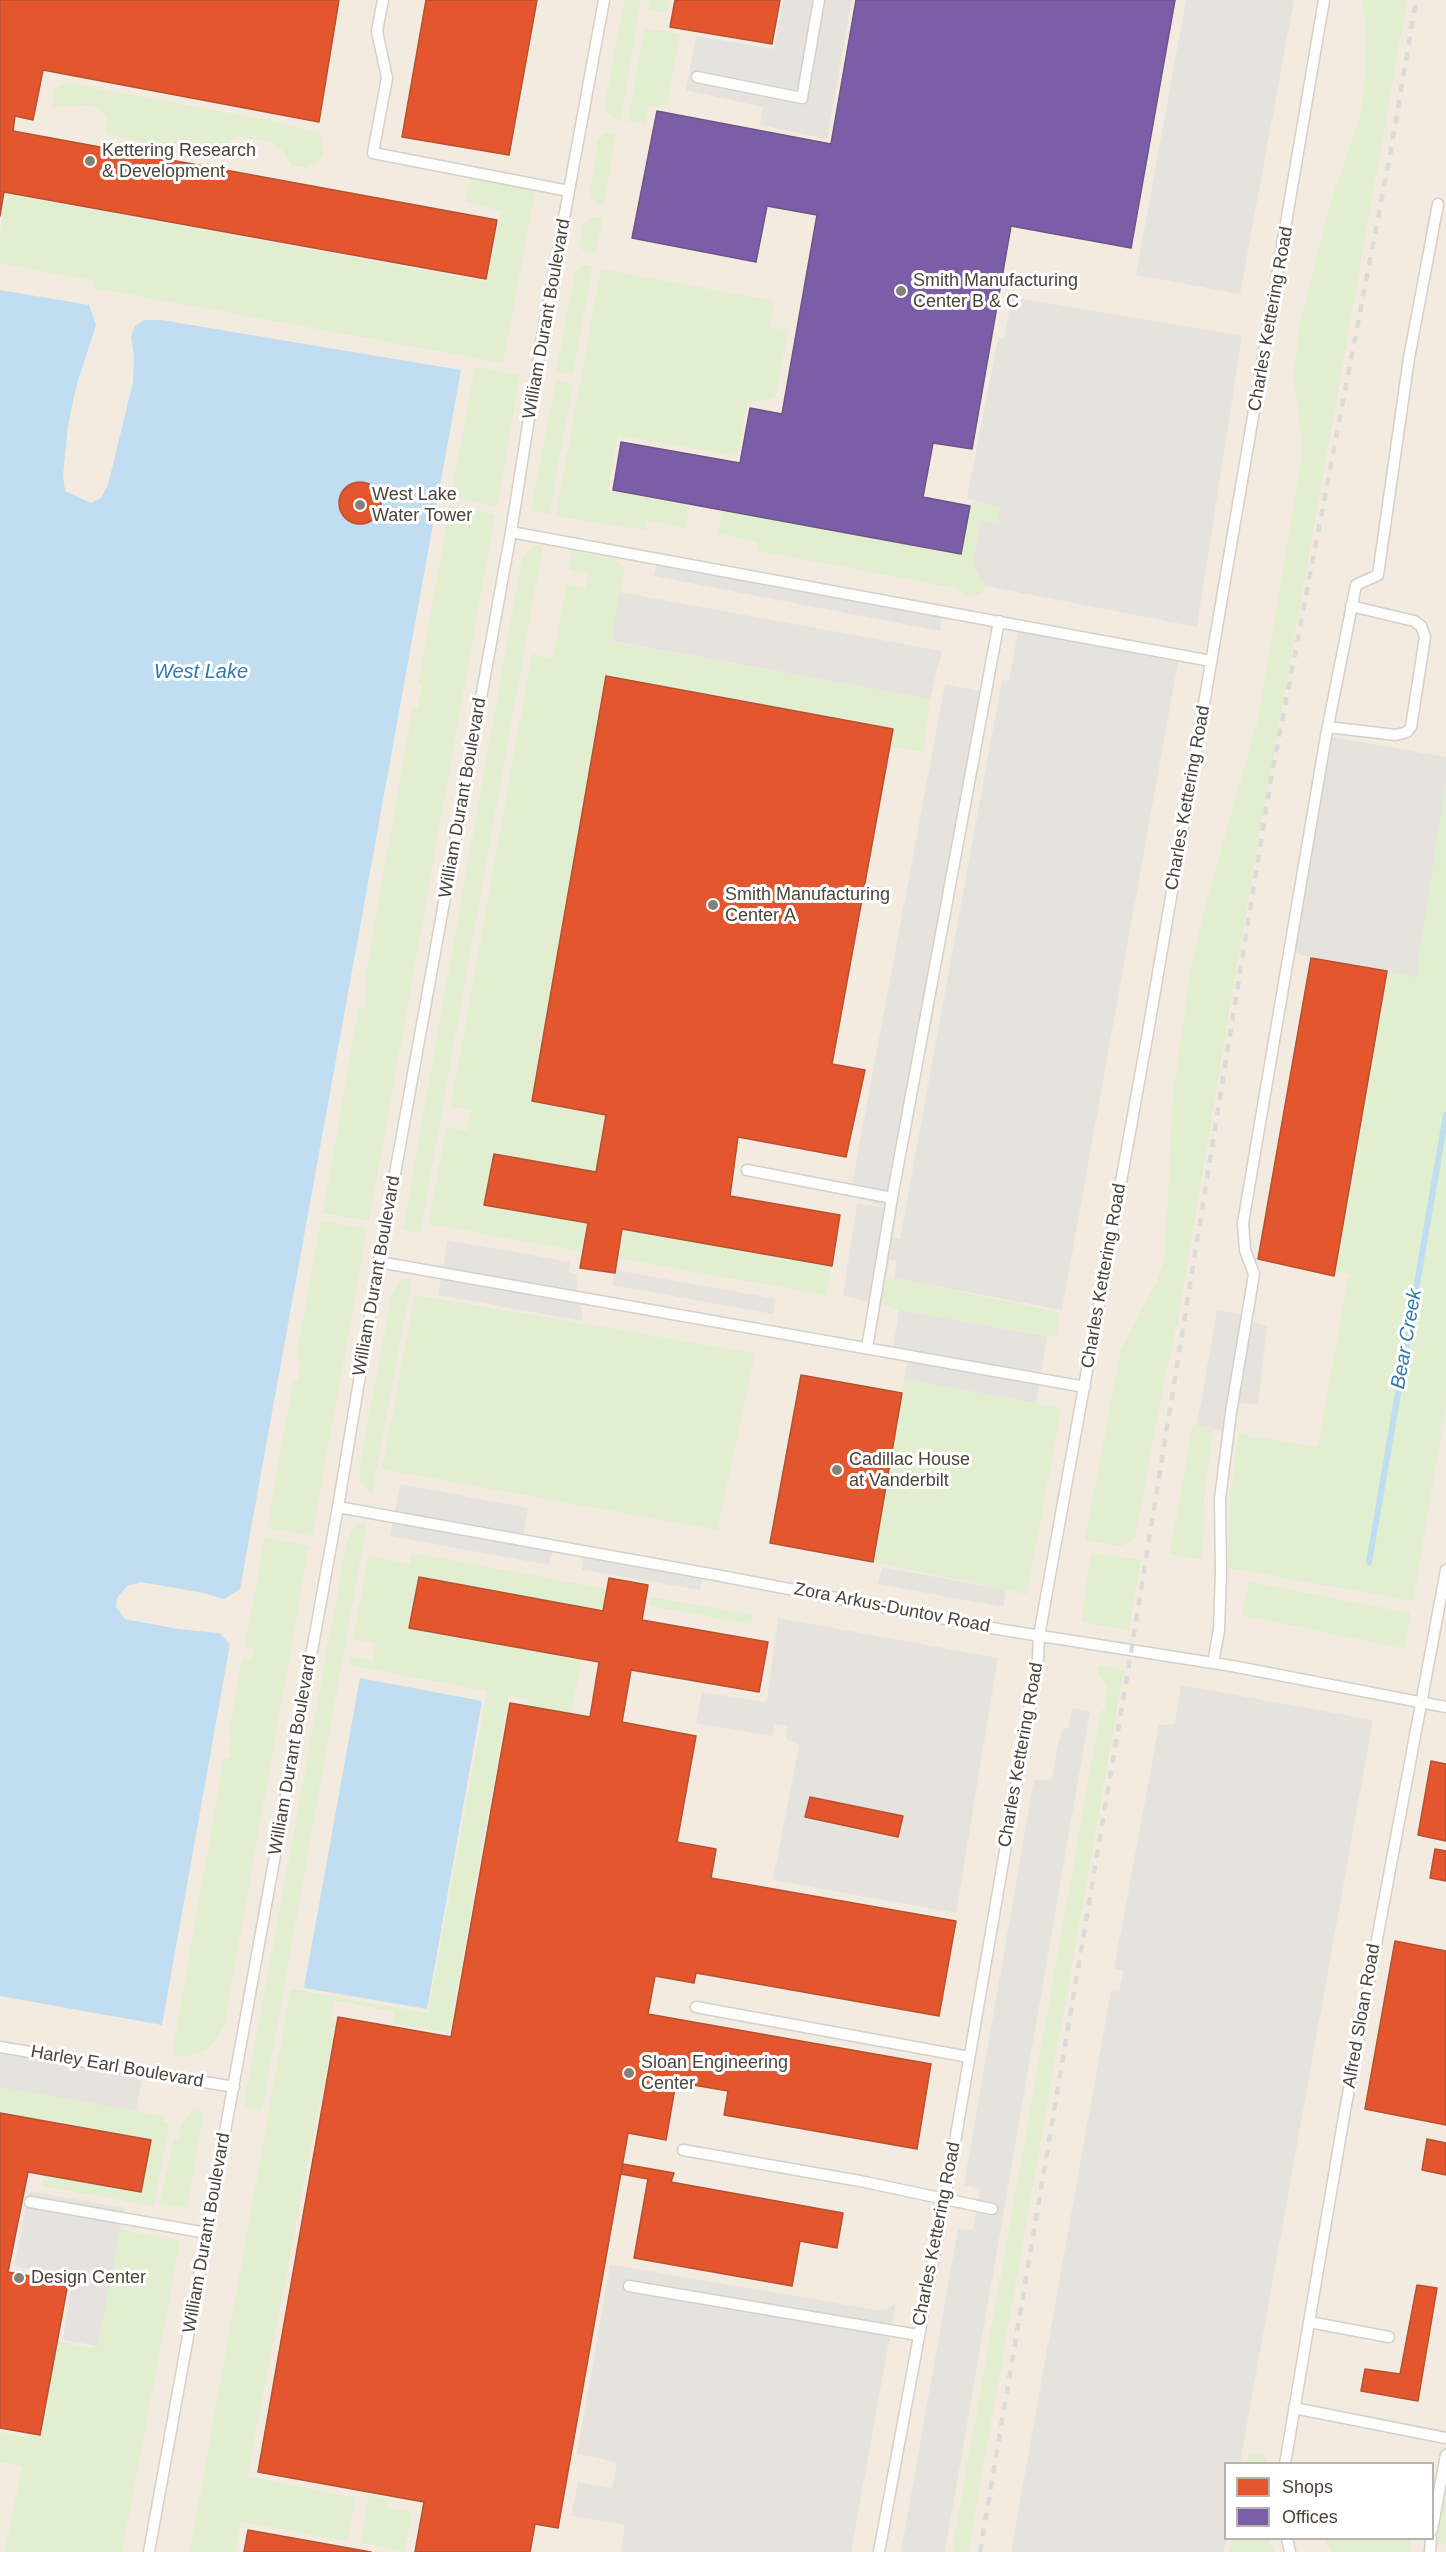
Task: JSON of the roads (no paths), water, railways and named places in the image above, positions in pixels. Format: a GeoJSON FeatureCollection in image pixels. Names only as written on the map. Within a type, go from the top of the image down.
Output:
{"type":"FeatureCollection","features":[{"type":"Feature","properties":{"kind":"lane"},"geometry":{"type":"LineString","coordinates":[[383,0],[377,31],[387,78],[373,153],[569,191]]}},
{"type":"Feature","properties":{"kind":"lane","name":"William Durant Boulevard"},"geometry":{"type":"LineString","coordinates":[[149,2552],[338,1508],[379,1262],[511,532],[541,343],[604,0]]}},
{"type":"Feature","properties":{"kind":"lane"},"geometry":{"type":"LineString","coordinates":[[697,77],[802,98],[819,0]]}},
{"type":"Feature","properties":{"kind":"lane","name":"Charles Kettering Road"},"geometry":{"type":"LineString","coordinates":[[879,2552],[969,2057],[1038,1659],[1040,1636],[1194,770],[1324,0]]}},
{"type":"Feature","properties":{"kind":"lane"},"geometry":{"type":"LineString","coordinates":[[1213,1663],[1219,1630],[1220,1499],[1231,1412],[1254,1274],[1245,1250],[1243,1223],[1328,727],[1356,585],[1378,575],[1409,358],[1438,204]]}},
{"type":"Feature","properties":{"kind":"lane"},"geometry":{"type":"LineString","coordinates":[[511,532],[1211,661]]}},
{"type":"Feature","properties":{"kind":"lane"},"geometry":{"type":"LineString","coordinates":[[1328,727],[1396,735],[1407,732],[1411,727],[1425,637],[1421,626],[1414,621],[1352,606]]}},
{"type":"Feature","properties":{"kind":"lane"},"geometry":{"type":"LineString","coordinates":[[867,1348],[892,1198],[999,621]]}},
{"type":"Feature","properties":{"kind":"lane"},"geometry":{"type":"LineString","coordinates":[[747,1170],[892,1198]]}},
{"type":"Feature","properties":{"kind":"lane"},"geometry":{"type":"LineString","coordinates":[[379,1262],[1085,1386]]}},
{"type":"Feature","properties":{"kind":"lane","name":"Zora Arkus-Duntov Road"},"geometry":{"type":"LineString","coordinates":[[338,1508],[726,1576],[1040,1636],[1213,1663],[1446,1707]]}},
{"type":"Feature","properties":{"kind":"lane","name":"Alfred Sloan Road"},"geometry":{"type":"LineString","coordinates":[[1285,2462],[1356,2049],[1446,1570]]}},
{"type":"Feature","properties":{"kind":"lane"},"geometry":{"type":"LineString","coordinates":[[696,2007],[969,2057]]}},
{"type":"Feature","properties":{"kind":"lane","name":"Harley Earl Boulevard"},"geometry":{"type":"LineString","coordinates":[[0,2047],[234,2087]]}},
{"type":"Feature","properties":{"kind":"lane"},"geometry":{"type":"LineString","coordinates":[[683,2150],[944,2198],[992,2209]]}},
{"type":"Feature","properties":{"kind":"lane"},"geometry":{"type":"LineString","coordinates":[[30,2202],[207,2233]]}},
{"type":"Feature","properties":{"kind":"lane"},"geometry":{"type":"LineString","coordinates":[[629,2286],[918,2335]]}},
{"type":"Feature","properties":{"kind":"lane"},"geometry":{"type":"LineString","coordinates":[[1309,2322],[1389,2337]]}},
{"type":"Feature","properties":{"kind":"lane"},"geometry":{"type":"LineString","coordinates":[[1294,2408],[1446,2438]]}},
{"type":"Feature","properties":{"kind":"lane"},"geometry":{"type":"LineString","coordinates":[[1434,2519],[1446,2455]]}},
{"type":"Feature","properties":{"kind":"water","name":"West Lake"},"geometry":{"type":"Polygon","coordinates":[[[0,290],[89,305],[96,325],[77,384],[68,425],[63,476],[65,491],[91,503],[101,498],[108,485],[133,382],[134,356],[131,337],[135,326],[144,320],[162,320],[461,370],[240,1589],[224,1599],[141,1582],[127,1586],[117,1598],[116,1607],[125,1619],[178,1629],[219,1633],[230,1644],[162,2025],[0,1996],[0,290]]]}},
{"type":"Feature","properties":{"kind":"water"},"geometry":{"type":"Polygon","coordinates":[[[360,1678],[482,1701],[427,2009],[304,1988],[360,1678]]]}},
{"type":"Feature","properties":{"kind":"waterway","name":"Bear Creek"},"geometry":{"type":"LineString","coordinates":[[1369,1562],[1446,1115]]}},
{"type":"Feature","properties":{"kind":"railway"},"geometry":{"type":"LineString","coordinates":[[980,2552],[1128,1671],[1271,779],[1391,150],[1416,0]]}},
{"type":"Feature","properties":{"kind":"place","name":"Kettering Research & Development"},"geometry":{"type":"Point","coordinates":[90,161]}},
{"type":"Feature","properties":{"kind":"place","name":"Smith Manufacturing Center B & C"},"geometry":{"type":"Point","coordinates":[901,291]}},
{"type":"Feature","properties":{"kind":"place","name":"West Lake Water Tower"},"geometry":{"type":"Point","coordinates":[360,505]}},
{"type":"Feature","properties":{"kind":"place","name":"Smith Manufacturing Center A"},"geometry":{"type":"Point","coordinates":[713,905]}},
{"type":"Feature","properties":{"kind":"place","name":"Cadillac House at Vanderbilt"},"geometry":{"type":"Point","coordinates":[837,1470]}},
{"type":"Feature","properties":{"kind":"place","name":"Sloan Engineering Center"},"geometry":{"type":"Point","coordinates":[629,2073]}},
{"type":"Feature","properties":{"kind":"place","name":"Design Center"},"geometry":{"type":"Point","coordinates":[19,2278]}}]}
